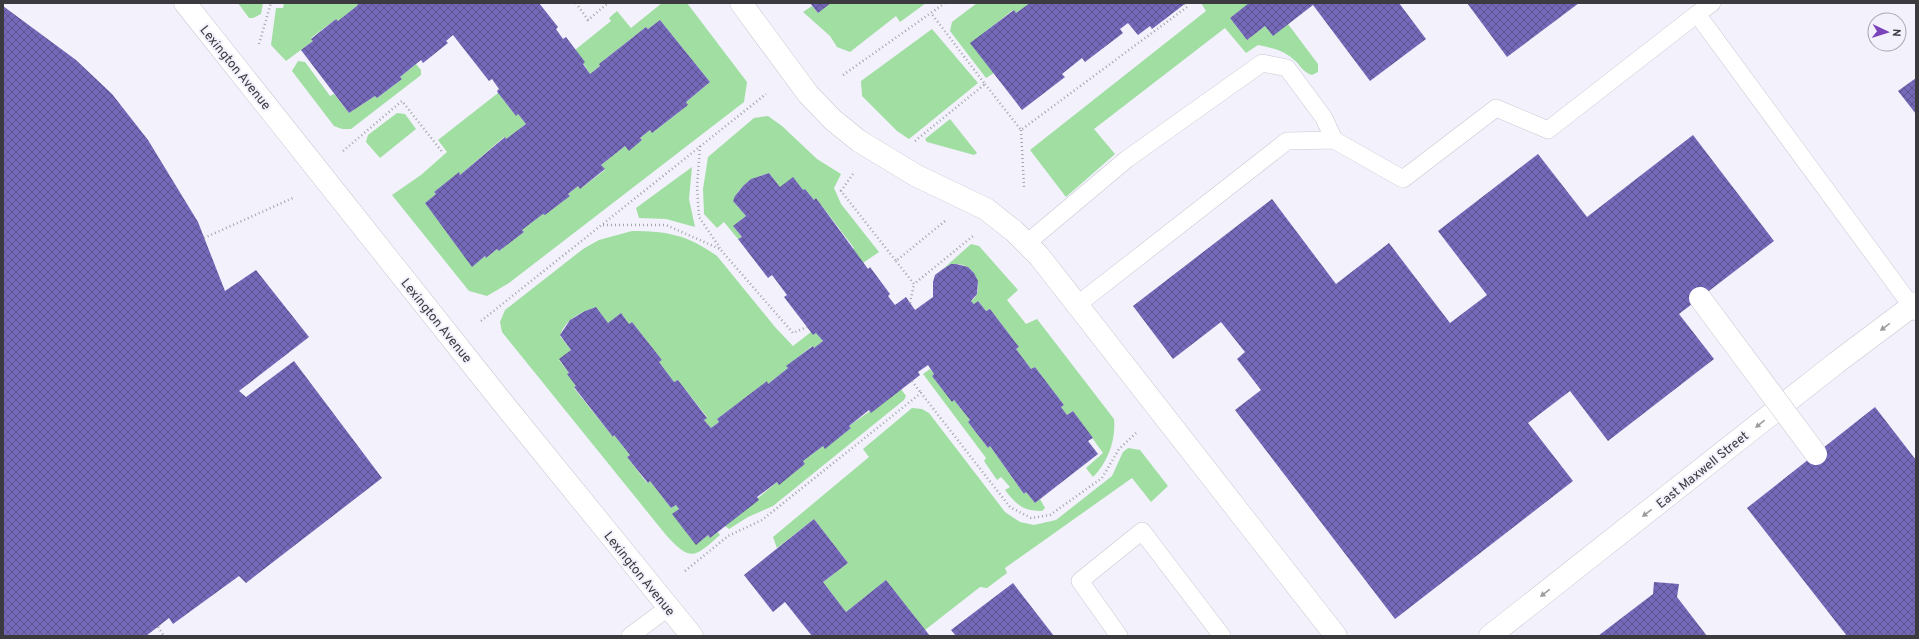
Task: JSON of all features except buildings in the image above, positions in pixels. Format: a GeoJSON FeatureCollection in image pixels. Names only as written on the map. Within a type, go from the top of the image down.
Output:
{"type":"FeatureCollection","features":[{"type":"Feature","properties":{"kind":"street","name":"Lexington Avenue"},"geometry":{"type":"LineString","coordinates":[[185,3],[502,402],[692,636]]}},
{"type":"Feature","properties":{"kind":"street"},"geometry":{"type":"LineString","coordinates":[[741,3],[808,94],[833,120],[859,141],[917,176],[986,209],[1027,243],[1077,304],[1336,636]]}},
{"type":"Feature","properties":{"kind":"street"},"geometry":{"type":"LineString","coordinates":[[1700,298],[1816,454]]}},
{"type":"Feature","properties":{"kind":"street","name":"East Maxwell Street"},"geometry":{"type":"LineString","coordinates":[[1490,636],[1836,363],[1915,307]]}},
{"type":"Feature","properties":{"kind":"lane"},"geometry":{"type":"LineString","coordinates":[[1077,304],[1287,141],[1334,140],[1403,179],[1496,108],[1548,130],[1712,3]]}},
{"type":"Feature","properties":{"kind":"lane"},"geometry":{"type":"LineString","coordinates":[[1697,14],[1915,307]]}},
{"type":"Feature","properties":{"kind":"lane"},"geometry":{"type":"LineString","coordinates":[[1027,243],[1127,159],[1262,63],[1287,68],[1324,118],[1334,140]]}},
{"type":"Feature","properties":{"kind":"lane"},"geometry":{"type":"LineString","coordinates":[[1119,636],[1080,581],[1142,531],[1222,636]]}},
{"type":"Feature","properties":{"kind":"lane"},"geometry":{"type":"LineString","coordinates":[[630,636],[669,607]]}},
{"type":"Feature","properties":{"kind":"path"},"geometry":{"type":"LineString","coordinates":[[259,44],[271,3]]}},
{"type":"Feature","properties":{"kind":"path"},"geometry":{"type":"LineString","coordinates":[[576,3],[588,20],[608,3]]}},
{"type":"Feature","properties":{"kind":"path"},"geometry":{"type":"LineString","coordinates":[[842,75],[945,3]]}},
{"type":"Feature","properties":{"kind":"path"},"geometry":{"type":"LineString","coordinates":[[1021,130],[1187,7],[1184,3]]}},
{"type":"Feature","properties":{"kind":"path"},"geometry":{"type":"LineString","coordinates":[[931,14],[1021,130],[1024,187]]}},
{"type":"Feature","properties":{"kind":"path"},"geometry":{"type":"LineString","coordinates":[[914,142],[985,84]]}},
{"type":"Feature","properties":{"kind":"path"},"geometry":{"type":"LineString","coordinates":[[481,321],[766,94]]}},
{"type":"Feature","properties":{"kind":"path"},"geometry":{"type":"LineString","coordinates":[[343,151],[402,101],[443,153]]}},
{"type":"Feature","properties":{"kind":"path"},"geometry":{"type":"LineString","coordinates":[[700,146],[697,187],[699,217],[720,249],[792,333],[807,327]]}},
{"type":"Feature","properties":{"kind":"path"},"geometry":{"type":"LineString","coordinates":[[853,174],[841,191],[914,284]]}},
{"type":"Feature","properties":{"kind":"path"},"geometry":{"type":"LineString","coordinates":[[204,238],[295,197]]}},
{"type":"Feature","properties":{"kind":"path"},"geometry":{"type":"LineString","coordinates":[[896,261],[950,217]]}},
{"type":"Feature","properties":{"kind":"path"},"geometry":{"type":"LineString","coordinates":[[602,225],[666,225],[720,249]]}},
{"type":"Feature","properties":{"kind":"path"},"geometry":{"type":"LineString","coordinates":[[910,303],[914,284],[978,232]]}},
{"type":"Feature","properties":{"kind":"path"},"geometry":{"type":"LineString","coordinates":[[912,381],[1010,507],[1031,518],[1050,515],[1102,478],[1118,449],[1136,433]]}},
{"type":"Feature","properties":{"kind":"path"},"geometry":{"type":"LineString","coordinates":[[686,570],[728,536],[762,520],[921,393]]}},
{"type":"Feature","properties":{"kind":"path"},"geometry":{"type":"LineString","coordinates":[[158,627],[164,636]]}},
{"type":"Feature","properties":{"kind":"green space"},"geometry":{"type":"Polygon","coordinates":[[[238,3],[263,3],[261,14],[253,18],[249,18],[238,3]]]}},
{"type":"Feature","properties":{"kind":"green space"},"geometry":{"type":"Polygon","coordinates":[[[284,3],[357,3],[358,5],[338,21],[336,19],[311,38],[313,41],[286,61],[271,45],[276,8],[283,8],[284,3]]]}},
{"type":"Feature","properties":{"kind":"green space"},"geometry":{"type":"Polygon","coordinates":[[[662,3],[687,3],[747,82],[744,102],[509,283],[487,296],[469,291],[392,195],[421,175],[447,152],[438,140],[498,93],[516,116],[518,114],[526,124],[506,139],[504,137],[460,175],[458,173],[434,192],[436,194],[425,203],[472,266],[485,256],[486,258],[497,249],[499,251],[524,232],[522,230],[570,196],[568,194],[578,186],[580,189],[605,170],[601,165],[625,146],[629,150],[642,140],[640,138],[650,130],[652,133],[688,105],[686,102],[710,82],[660,20],[648,29],[646,27],[599,64],[600,66],[590,74],[575,50],[611,21],[609,18],[617,11],[631,28],[662,3]]]}},
{"type":"Feature","properties":{"kind":"green space"},"geometry":{"type":"Polygon","coordinates":[[[831,3],[926,3],[900,22],[896,16],[850,52],[837,47],[830,36],[803,12],[812,6],[818,13],[831,3]]]}},
{"type":"Feature","properties":{"kind":"green space"},"geometry":{"type":"Polygon","coordinates":[[[977,3],[1030,3],[1016,13],[1013,10],[971,43],[994,73],[986,78],[950,31],[952,22],[977,3]]]}},
{"type":"Feature","properties":{"kind":"green space"},"geometry":{"type":"Polygon","coordinates":[[[1201,3],[1250,3],[1230,18],[1247,40],[1265,26],[1288,24],[1318,64],[1318,72],[1312,75],[1309,74],[1289,56],[1272,48],[1258,45],[1246,53],[1225,28],[1094,129],[1115,154],[1066,197],[1030,150],[1206,11],[1201,3]]]}},
{"type":"Feature","properties":{"kind":"green space"},"geometry":{"type":"Polygon","coordinates":[[[932,29],[978,83],[909,139],[897,131],[862,96],[861,81],[932,29]]]}},
{"type":"Feature","properties":{"kind":"green space"},"geometry":{"type":"Polygon","coordinates":[[[298,61],[305,62],[330,96],[334,94],[349,113],[375,96],[377,98],[402,79],[400,77],[416,64],[421,70],[421,75],[351,129],[342,129],[334,126],[292,71],[298,61]]]}},
{"type":"Feature","properties":{"kind":"green space"},"geometry":{"type":"Polygon","coordinates":[[[397,113],[405,114],[416,129],[380,158],[366,142],[368,135],[397,113]]]}},
{"type":"Feature","properties":{"kind":"green space"},"geometry":{"type":"Polygon","coordinates":[[[768,116],[782,126],[817,159],[841,174],[834,188],[841,204],[879,252],[863,263],[852,250],[854,248],[816,198],[814,200],[805,189],[780,187],[769,173],[748,182],[739,190],[733,201],[746,216],[733,226],[742,237],[738,239],[724,222],[717,228],[704,214],[703,189],[708,157],[754,118],[768,116]]]}},
{"type":"Feature","properties":{"kind":"green space"},"geometry":{"type":"Polygon","coordinates":[[[950,119],[977,153],[974,155],[927,142],[925,139],[950,119]]]}},
{"type":"Feature","properties":{"kind":"green space"},"geometry":{"type":"Polygon","coordinates":[[[692,167],[689,199],[695,227],[666,219],[639,218],[636,208],[692,167]]]}},
{"type":"Feature","properties":{"kind":"green space"},"geometry":{"type":"Polygon","coordinates":[[[632,231],[667,233],[696,243],[717,256],[775,327],[793,346],[811,332],[813,335],[816,333],[823,341],[814,348],[812,346],[787,366],[788,368],[768,384],[766,382],[717,419],[719,422],[711,428],[704,420],[707,417],[678,380],[674,382],[659,362],[662,360],[632,322],[629,324],[621,313],[608,323],[596,307],[574,317],[562,330],[560,336],[571,350],[559,360],[569,373],[568,375],[576,386],[574,388],[613,437],[614,435],[630,455],[627,457],[647,483],[650,481],[671,508],[676,505],[679,509],[673,514],[696,544],[708,535],[710,538],[718,532],[720,535],[704,548],[693,554],[681,550],[666,535],[502,332],[500,322],[505,310],[583,249],[599,240],[632,231]]]}},
{"type":"Feature","properties":{"kind":"green space"},"geometry":{"type":"Polygon","coordinates":[[[971,244],[979,246],[1018,290],[1007,300],[1026,324],[1037,319],[1114,419],[1114,435],[1110,450],[1103,465],[1093,477],[1086,468],[1103,453],[1073,411],[1067,415],[1061,407],[1064,405],[1035,367],[1031,369],[1016,349],[1019,347],[990,309],[986,311],[978,301],[974,304],[971,301],[976,295],[978,288],[974,274],[969,268],[962,265],[953,265],[943,269],[971,244]]]}},
{"type":"Feature","properties":{"kind":"green space"},"geometry":{"type":"Polygon","coordinates":[[[930,369],[934,374],[932,376],[952,401],[954,400],[970,420],[968,422],[988,448],[990,446],[1024,494],[1026,492],[1035,503],[1040,499],[1045,508],[1042,511],[1029,510],[1020,506],[1005,490],[1010,487],[1001,477],[997,480],[984,461],[986,458],[923,374],[930,369]]]}},
{"type":"Feature","properties":{"kind":"green space"},"geometry":{"type":"Polygon","coordinates":[[[901,389],[906,396],[904,400],[773,506],[748,517],[729,529],[725,526],[777,482],[779,484],[805,464],[803,461],[823,446],[825,448],[851,428],[849,426],[901,389]]]}},
{"type":"Feature","properties":{"kind":"green space"},"geometry":{"type":"Polygon","coordinates":[[[912,408],[922,409],[929,413],[1005,512],[1020,522],[1034,525],[1056,520],[1112,476],[1123,452],[1128,448],[1140,450],[1168,486],[1151,502],[1132,478],[1005,568],[1007,573],[987,588],[980,587],[925,630],[886,580],[846,612],[823,582],[848,563],[814,519],[777,548],[773,537],[869,457],[863,449],[912,408]]]}}]}
